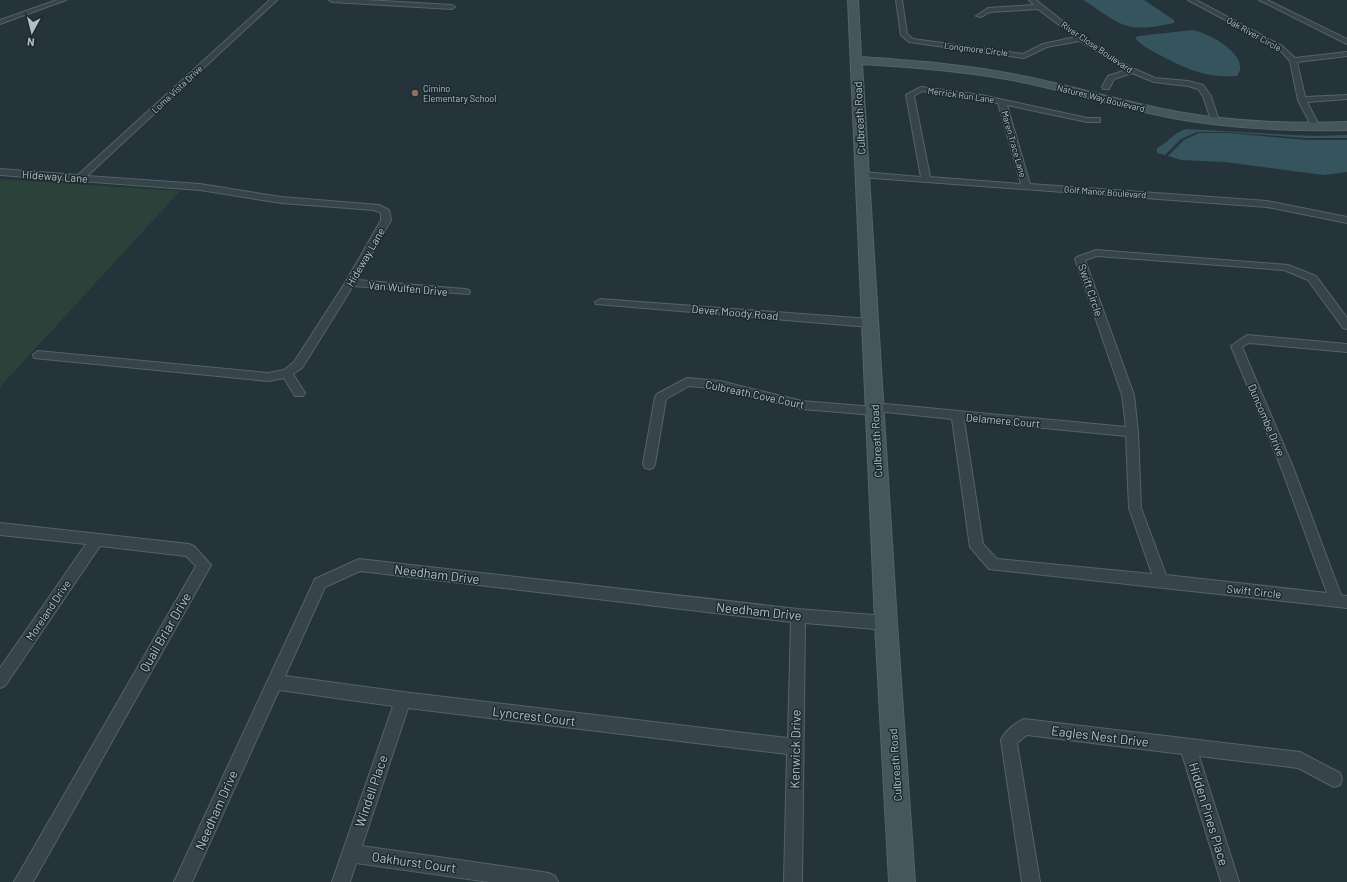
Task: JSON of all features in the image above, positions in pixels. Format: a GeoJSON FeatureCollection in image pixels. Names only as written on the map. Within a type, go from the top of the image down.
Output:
{"type":"FeatureCollection","features":[{"type":"Feature","properties":{"kind":"street"},"geometry":{"type":"LineString","coordinates":[[0,22],[63,0]]}},
{"type":"Feature","properties":{"kind":"street","name":"Loma Vista Drive"},"geometry":{"type":"LineString","coordinates":[[81,177],[274,0]]}},
{"type":"Feature","properties":{"kind":"street"},"geometry":{"type":"LineString","coordinates":[[332,0],[452,7]]}},
{"type":"Feature","properties":{"kind":"street","name":"Culbreath Road"},"geometry":{"type":"LineString","coordinates":[[853,0],[874,411],[902,882]]}},
{"type":"Feature","properties":{"kind":"street","name":"Longmore Circle"},"geometry":{"type":"LineString","coordinates":[[899,0],[904,35],[911,41],[1024,56],[1045,45],[1082,38]]}},
{"type":"Feature","properties":{"kind":"street","name":"River Close Boulevard"},"geometry":{"type":"LineString","coordinates":[[1032,0],[1040,8],[1131,71],[1154,80],[1196,85],[1204,90],[1215,121]]}},
{"type":"Feature","properties":{"kind":"street","name":"Oak River Circle"},"geometry":{"type":"LineString","coordinates":[[1192,0],[1280,48],[1293,60],[1302,100],[1316,127]]}},
{"type":"Feature","properties":{"kind":"street"},"geometry":{"type":"LineString","coordinates":[[1262,0],[1347,42]]}},
{"type":"Feature","properties":{"kind":"street"},"geometry":{"type":"LineString","coordinates":[[979,16],[988,10],[1040,8]]}},
{"type":"Feature","properties":{"kind":"street"},"geometry":{"type":"LineString","coordinates":[[1293,60],[1347,54]]}},
{"type":"Feature","properties":{"kind":"street","name":"Natures Way Boulevard"},"geometry":{"type":"LineString","coordinates":[[856,60],[920,65],[1012,76],[1153,111],[1215,121],[1260,126],[1347,126]]}},
{"type":"Feature","properties":{"kind":"street"},"geometry":{"type":"LineString","coordinates":[[1106,87],[1112,78],[1131,71]]}},
{"type":"Feature","properties":{"kind":"street","name":"Merrick Run Lane"},"geometry":{"type":"LineString","coordinates":[[926,180],[910,95],[921,89],[981,97],[1087,120],[1097,120]]}},
{"type":"Feature","properties":{"kind":"street"},"geometry":{"type":"LineString","coordinates":[[1302,100],[1347,97]]}},
{"type":"Feature","properties":{"kind":"street","name":"Maren Trace Lane"},"geometry":{"type":"LineString","coordinates":[[1002,102],[1026,186]]}},
{"type":"Feature","properties":{"kind":"street","name":"Hideway Lane"},"geometry":{"type":"LineString","coordinates":[[0,172],[200,187],[281,200],[376,207],[386,212],[386,220],[350,283],[298,365],[287,373]]}},
{"type":"Feature","properties":{"kind":"street","name":"Golf Manor Boulevard"},"geometry":{"type":"LineString","coordinates":[[862,176],[1026,186],[1267,204],[1347,220]]}},
{"type":"Feature","properties":{"kind":"street","name":"Swift Circle"},"geometry":{"type":"LineString","coordinates":[[1161,581],[1135,508],[1132,432],[1128,395],[1080,258],[1096,253],[1285,267],[1312,278],[1347,324]]}},
{"type":"Feature","properties":{"kind":"street","name":"Van Wulfen Drive"},"geometry":{"type":"LineString","coordinates":[[350,283],[465,292]]}},
{"type":"Feature","properties":{"kind":"street","name":"Dever Moody Road"},"geometry":{"type":"LineString","coordinates":[[600,302],[870,323]]}},
{"type":"Feature","properties":{"kind":"street","name":"Duncombe Drive"},"geometry":{"type":"LineString","coordinates":[[1341,601],[1236,346],[1247,339],[1347,348]]}},
{"type":"Feature","properties":{"kind":"street"},"geometry":{"type":"LineString","coordinates":[[38,355],[268,377],[287,373],[299,393]]}},
{"type":"Feature","properties":{"kind":"street","name":"Culbreath Cove Court"},"geometry":{"type":"LineString","coordinates":[[649,464],[661,396],[687,382],[720,385],[802,405],[874,411]]}},
{"type":"Feature","properties":{"kind":"street","name":"Delamere Court"},"geometry":{"type":"LineString","coordinates":[[874,411],[886,408],[1132,432]]}},
{"type":"Feature","properties":{"kind":"street","name":"Swift Circle"},"geometry":{"type":"LineString","coordinates":[[957,415],[976,547],[994,565],[1161,581],[1341,601]]}},
{"type":"Feature","properties":{"kind":"street","name":"Quail Briar Drive"},"geometry":{"type":"LineString","coordinates":[[0,529],[189,550],[204,565],[23,882]]}},
{"type":"Feature","properties":{"kind":"street","name":"Moreland Drive"},"geometry":{"type":"LineString","coordinates":[[0,681],[97,540]]}},
{"type":"Feature","properties":{"kind":"street","name":"Needham Drive"},"geometry":{"type":"LineString","coordinates":[[183,882],[320,583],[359,565],[798,616],[886,623]]}},
{"type":"Feature","properties":{"kind":"street","name":"Kenwick Drive"},"geometry":{"type":"LineString","coordinates":[[793,882],[798,616]]}},
{"type":"Feature","properties":{"kind":"street","name":"Lyncrest Court"},"geometry":{"type":"LineString","coordinates":[[274,682],[403,700],[795,747]]}},
{"type":"Feature","properties":{"kind":"street","name":"Windell Place"},"geometry":{"type":"LineString","coordinates":[[341,882],[403,700]]}},
{"type":"Feature","properties":{"kind":"street","name":"Eagles Nest Drive"},"geometry":{"type":"LineString","coordinates":[[1031,882],[1009,740],[1024,727],[1300,760],[1334,779]]}},
{"type":"Feature","properties":{"kind":"street","name":"Hidden Pines Place"},"geometry":{"type":"LineString","coordinates":[[1188,746],[1230,882]]}},
{"type":"Feature","properties":{"kind":"street","name":"Oakhurst Court"},"geometry":{"type":"LineString","coordinates":[[350,853],[549,882]]}},
{"type":"Feature","properties":{"kind":"green space"},"geometry":{"type":"Polygon","coordinates":[[[0,179],[180,191],[0,387],[0,179]]]}},
{"type":"Feature","properties":{"kind":"water"},"geometry":{"type":"Polygon","coordinates":[[[1083,0],[1144,0],[1174,20],[1174,23],[1144,28],[1124,25],[1083,0]]]}},
{"type":"Feature","properties":{"kind":"water"},"geometry":{"type":"Polygon","coordinates":[[[1193,30],[1218,41],[1234,53],[1239,61],[1240,68],[1237,76],[1216,76],[1186,68],[1149,49],[1135,38],[1138,36],[1193,30]]]}},
{"type":"Feature","properties":{"kind":"water"},"geometry":{"type":"Polygon","coordinates":[[[1186,129],[1313,136],[1347,135],[1347,138],[1305,138],[1227,132],[1197,132],[1181,139],[1165,155],[1157,153],[1157,148],[1186,129]]]}},
{"type":"Feature","properties":{"kind":"water"},"geometry":{"type":"Polygon","coordinates":[[[1199,133],[1228,133],[1307,140],[1347,140],[1347,172],[1324,175],[1225,162],[1181,160],[1168,156],[1184,140],[1199,133]]]}},
{"type":"Feature","properties":{"kind":"place","name":"Cimino Elementary School"},"geometry":{"type":"Point","coordinates":[415,93]}}]}
